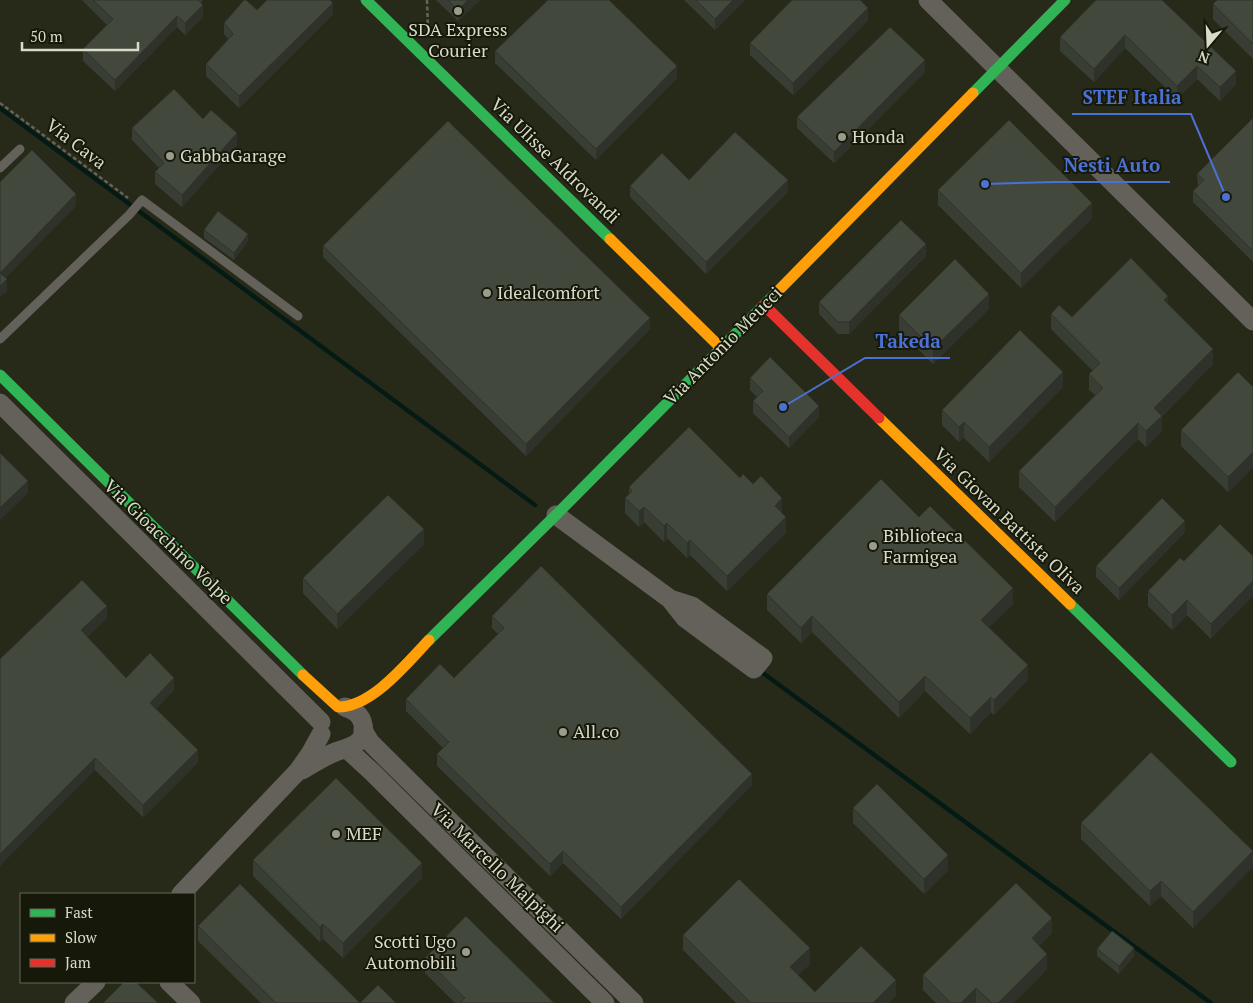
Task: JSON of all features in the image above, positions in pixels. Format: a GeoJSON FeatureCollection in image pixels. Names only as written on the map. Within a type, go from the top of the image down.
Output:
{"type":"FeatureCollection","features":[{"type":"Feature","properties":{"kind":"street","name":"Via Ulisse Aldrovandi"},"geometry":{"type":"LineString","coordinates":[[366,0],[721,348]]}},
{"type":"Feature","properties":{"kind":"street"},"geometry":{"type":"LineString","coordinates":[[928,0],[1253,321]]}},
{"type":"Feature","properties":{"kind":"street","name":"Via Antonio Meucci"},"geometry":{"type":"LineString","coordinates":[[182,893],[298,771],[310,754],[326,714],[379,690],[556,515],[1065,0]]}},
{"type":"Feature","properties":{"kind":"street","name":"Via Giovan Battista Oliva"},"geometry":{"type":"LineString","coordinates":[[764,305],[1231,762]]}},
{"type":"Feature","properties":{"kind":"street","name":"Via Gioacchino Volpe"},"geometry":{"type":"LineString","coordinates":[[0,375],[312,684],[342,707]]}},
{"type":"Feature","properties":{"kind":"street","name":"Via Gioacchino Volpe"},"geometry":{"type":"LineString","coordinates":[[0,402],[321,728]]}},
{"type":"Feature","properties":{"kind":"street"},"geometry":{"type":"LineString","coordinates":[[556,515],[670,599],[685,618],[754,669],[763,658],[692,606],[670,599]]}},
{"type":"Feature","properties":{"kind":"street","name":"Via Antonio Meucci"},"geometry":{"type":"LineString","coordinates":[[298,771],[356,744],[362,735],[363,728],[379,690]]}},
{"type":"Feature","properties":{"kind":"street"},"geometry":{"type":"LineString","coordinates":[[342,707],[357,713],[363,728]]}},
{"type":"Feature","properties":{"kind":"street"},"geometry":{"type":"LineString","coordinates":[[321,728],[330,746],[344,749]]}},
{"type":"Feature","properties":{"kind":"street","name":"Via Marcello Malpighi"},"geometry":{"type":"LineString","coordinates":[[363,728],[370,742],[634,1003]]}},
{"type":"Feature","properties":{"kind":"street","name":"Via Marcello Malpighi"},"geometry":{"type":"LineString","coordinates":[[344,749],[372,772],[605,1003]]}},
{"type":"Feature","properties":{"kind":"street"},"geometry":{"type":"LineString","coordinates":[[74,1003],[95,983]]}},
{"type":"Feature","properties":{"kind":"street"},"geometry":{"type":"LineString","coordinates":[[170,983],[191,1003]]}},
{"type":"Feature","properties":{"kind":"lane"},"geometry":{"type":"LineString","coordinates":[[0,168],[20,149]]}},
{"type":"Feature","properties":{"kind":"lane"},"geometry":{"type":"LineString","coordinates":[[0,339],[129,215],[142,200],[298,316]]}},
{"type":"Feature","properties":{"kind":"path"},"geometry":{"type":"LineString","coordinates":[[427,0],[428,33]]}},
{"type":"Feature","properties":{"kind":"path","name":"Via Cava"},"geometry":{"type":"LineString","coordinates":[[0,103],[138,205]]}},
{"type":"Feature","properties":{"kind":"building"},"geometry":{"type":"Polygon","coordinates":[[[93,0],[198,0],[203,5],[185,23],[177,16],[115,80],[83,49],[113,19],[93,0]]]}},
{"type":"Feature","properties":{"kind":"building"},"geometry":{"type":"Polygon","coordinates":[[[244,0],[257,10],[267,0],[330,0],[333,3],[239,96],[206,64],[233,34],[224,23],[244,0]]]}},
{"type":"Feature","properties":{"kind":"building"},"geometry":{"type":"Polygon","coordinates":[[[448,0],[468,0],[458,10],[448,0]]]}},
{"type":"Feature","properties":{"kind":"building"},"geometry":{"type":"Polygon","coordinates":[[[548,0],[609,0],[677,66],[596,149],[495,51],[548,0]]]}},
{"type":"Feature","properties":{"kind":"building"},"geometry":{"type":"Polygon","coordinates":[[[696,0],[733,0],[715,19],[696,0]]]}},
{"type":"Feature","properties":{"kind":"building"},"geometry":{"type":"Polygon","coordinates":[[[792,0],[860,0],[868,8],[793,83],[750,43],[792,0]]]}},
{"type":"Feature","properties":{"kind":"building"},"geometry":{"type":"Polygon","coordinates":[[[1096,0],[1162,0],[1236,71],[1220,87],[1197,66],[1177,86],[1125,35],[1094,69],[1060,37],[1096,0]]]}},
{"type":"Feature","properties":{"kind":"building"},"geometry":{"type":"Polygon","coordinates":[[[1217,0],[1253,0],[1253,44],[1213,4],[1217,0]]]}},
{"type":"Feature","properties":{"kind":"building"},"geometry":{"type":"Polygon","coordinates":[[[890,27],[925,60],[834,152],[797,117],[890,27]]]}},
{"type":"Feature","properties":{"kind":"building"},"geometry":{"type":"Polygon","coordinates":[[[174,89],[203,119],[211,110],[237,133],[182,195],[155,172],[164,163],[132,128],[174,89]]]}},
{"type":"Feature","properties":{"kind":"building"},"geometry":{"type":"Polygon","coordinates":[[[1253,118],[1253,251],[1193,191],[1204,180],[1197,174],[1253,118]]]}},
{"type":"Feature","properties":{"kind":"building"},"geometry":{"type":"Polygon","coordinates":[[[1009,120],[1092,203],[1021,273],[938,190],[1009,120]]]}},
{"type":"Feature","properties":{"kind":"building","name":"Idealcomfort"},"geometry":{"type":"Polygon","coordinates":[[[448,121],[650,318],[526,444],[323,246],[448,121]]]}},
{"type":"Feature","properties":{"kind":"building"},"geometry":{"type":"Polygon","coordinates":[[[735,132],[788,180],[706,262],[630,186],[662,153],[689,180],[735,132]]]}},
{"type":"Feature","properties":{"kind":"building"},"geometry":{"type":"Polygon","coordinates":[[[32,150],[76,194],[0,273],[0,182],[32,150]]]}},
{"type":"Feature","properties":{"kind":"building"},"geometry":{"type":"Polygon","coordinates":[[[218,211],[248,234],[234,253],[204,230],[218,211]]]}},
{"type":"Feature","properties":{"kind":"building"},"geometry":{"type":"Polygon","coordinates":[[[901,220],[926,244],[849,322],[838,322],[819,302],[901,220]]]}},
{"type":"Feature","properties":{"kind":"building"},"geometry":{"type":"Polygon","coordinates":[[[1131,258],[1168,296],[1164,300],[1213,349],[1154,408],[1162,416],[1146,431],[1138,423],[1055,507],[1019,471],[1103,388],[1089,374],[1100,363],[1051,314],[1059,305],[1072,317],[1131,258]]]}},
{"type":"Feature","properties":{"kind":"building"},"geometry":{"type":"Polygon","coordinates":[[[955,259],[989,294],[933,349],[899,315],[955,259]]]}},
{"type":"Feature","properties":{"kind":"building"},"geometry":{"type":"Polygon","coordinates":[[[0,273],[7,279],[0,286],[0,273]]]}},
{"type":"Feature","properties":{"kind":"building"},"geometry":{"type":"Polygon","coordinates":[[[1020,330],[1063,372],[989,447],[964,422],[959,427],[942,410],[1020,330]]]}},
{"type":"Feature","properties":{"kind":"building"},"geometry":{"type":"Polygon","coordinates":[[[770,357],[819,406],[789,437],[753,401],[763,391],[750,378],[770,357]]]}},
{"type":"Feature","properties":{"kind":"building"},"geometry":{"type":"Polygon","coordinates":[[[1238,372],[1253,387],[1253,452],[1228,477],[1181,430],[1238,372]]]}},
{"type":"Feature","properties":{"kind":"building"},"geometry":{"type":"Polygon","coordinates":[[[689,427],[740,478],[743,474],[753,484],[761,476],[782,498],[775,506],[786,517],[727,576],[690,540],[687,543],[667,523],[664,526],[644,507],[639,511],[625,498],[632,491],[629,487],[689,427]]]}},
{"type":"Feature","properties":{"kind":"building"},"geometry":{"type":"Polygon","coordinates":[[[0,453],[28,481],[0,508],[0,453]]]}},
{"type":"Feature","properties":{"kind":"building"},"geometry":{"type":"Polygon","coordinates":[[[881,479],[919,517],[930,506],[1013,588],[981,620],[1028,665],[994,700],[991,697],[970,718],[925,676],[899,702],[812,616],[801,628],[767,594],[881,479]]]}},
{"type":"Feature","properties":{"kind":"building"},"geometry":{"type":"Polygon","coordinates":[[[388,495],[424,529],[337,614],[303,578],[388,495]]]}},
{"type":"Feature","properties":{"kind":"building"},"geometry":{"type":"Polygon","coordinates":[[[1162,498],[1185,521],[1119,588],[1096,566],[1162,498]]]}},
{"type":"Feature","properties":{"kind":"building"},"geometry":{"type":"Polygon","coordinates":[[[1220,524],[1253,556],[1253,581],[1211,624],[1187,600],[1172,615],[1148,591],[1180,558],[1184,561],[1220,524]]]}},
{"type":"Feature","properties":{"kind":"building","name":"All.co"},"geometry":{"type":"Polygon","coordinates":[[[541,566],[752,774],[621,907],[563,851],[550,864],[437,754],[449,742],[406,699],[440,664],[454,678],[504,628],[492,616],[541,566]]]}},
{"type":"Feature","properties":{"kind":"building"},"geometry":{"type":"Polygon","coordinates":[[[82,580],[107,606],[81,630],[126,678],[150,653],[174,678],[150,703],[198,750],[143,805],[95,758],[0,854],[0,659],[82,580]]]}},
{"type":"Feature","properties":{"kind":"building"},"geometry":{"type":"Polygon","coordinates":[[[1151,752],[1253,851],[1193,912],[1161,881],[1150,891],[1081,823],[1151,752]]]}},
{"type":"Feature","properties":{"kind":"building","name":"MEF"},"geometry":{"type":"Polygon","coordinates":[[[336,778],[422,863],[343,943],[323,924],[320,927],[253,860],[336,778]]]}},
{"type":"Feature","properties":{"kind":"building"},"geometry":{"type":"Polygon","coordinates":[[[877,784],[948,855],[924,879],[853,808],[877,784]]]}},
{"type":"Feature","properties":{"kind":"building"},"geometry":{"type":"Polygon","coordinates":[[[739,879],[810,948],[790,967],[815,992],[861,946],[896,980],[873,1003],[751,1003],[683,935],[739,879]]]}},
{"type":"Feature","properties":{"kind":"building"},"geometry":{"type":"Polygon","coordinates":[[[1016,883],[1052,918],[1032,938],[1047,954],[998,1003],[992,1003],[976,988],[961,1003],[951,1003],[923,975],[1016,883]]]}},
{"type":"Feature","properties":{"kind":"building"},"geometry":{"type":"Polygon","coordinates":[[[240,884],[360,1003],[276,1003],[198,926],[240,884]]]}},
{"type":"Feature","properties":{"kind":"building","name":"Scotti Ugo Automobili"},"geometry":{"type":"Polygon","coordinates":[[[466,916],[554,1003],[460,1003],[465,998],[425,958],[466,916]]]}},
{"type":"Feature","properties":{"kind":"building"},"geometry":{"type":"Polygon","coordinates":[[[1112,931],[1134,948],[1119,966],[1097,949],[1112,931]]]}},
{"type":"Feature","properties":{"kind":"building"},"geometry":{"type":"Polygon","coordinates":[[[123,983],[137,983],[158,1003],[103,1003],[123,983]]]}},
{"type":"Feature","properties":{"kind":"building"},"geometry":{"type":"Polygon","coordinates":[[[378,985],[396,1003],[360,1003],[378,985]]]}},
{"type":"Feature","properties":{"kind":"waterway"},"geometry":{"type":"LineString","coordinates":[[0,108],[535,505]]}},
{"type":"Feature","properties":{"kind":"waterway"},"geometry":{"type":"LineString","coordinates":[[763,673],[1211,1003]]}},
{"type":"Feature","properties":{"kind":"traffic: fast"},"geometry":{"type":"LineString","coordinates":[[366,0],[610,239]]}},
{"type":"Feature","properties":{"kind":"traffic: fast"},"geometry":{"type":"LineString","coordinates":[[973,93],[1065,0]]}},
{"type":"Feature","properties":{"kind":"traffic: fast"},"geometry":{"type":"LineString","coordinates":[[429,640],[778,291]]}},
{"type":"Feature","properties":{"kind":"traffic: fast"},"geometry":{"type":"LineString","coordinates":[[0,375],[303,675]]}},
{"type":"Feature","properties":{"kind":"traffic: fast"},"geometry":{"type":"LineString","coordinates":[[1070,604],[1231,762]]}},
{"type":"Feature","properties":{"kind":"traffic: slow"},"geometry":{"type":"LineString","coordinates":[[778,291],[973,93]]}},
{"type":"Feature","properties":{"kind":"traffic: slow"},"geometry":{"type":"LineString","coordinates":[[610,239],[721,348]]}},
{"type":"Feature","properties":{"kind":"traffic: slow"},"geometry":{"type":"LineString","coordinates":[[879,418],[1070,604]]}},
{"type":"Feature","properties":{"kind":"traffic: slow"},"geometry":{"type":"LineString","coordinates":[[303,675],[338,707],[351,705],[376,692],[400,671],[429,640]]}},
{"type":"Feature","properties":{"kind":"traffic: jam"},"geometry":{"type":"LineString","coordinates":[[764,305],[879,418]]}},
{"type":"Feature","properties":{"kind":"place","name":"SDA Express Courier"},"geometry":{"type":"Point","coordinates":[458,11]}},
{"type":"Feature","properties":{"kind":"place","name":"Honda"},"geometry":{"type":"Point","coordinates":[842,137]}},
{"type":"Feature","properties":{"kind":"place","name":"GabbaGarage"},"geometry":{"type":"Point","coordinates":[170,156]}},
{"type":"Feature","properties":{"kind":"place","name":"Nesti Auto"},"geometry":{"type":"Point","coordinates":[985,184]}},
{"type":"Feature","properties":{"kind":"place","name":"STEF Italia"},"geometry":{"type":"Point","coordinates":[1226,197]}},
{"type":"Feature","properties":{"kind":"place","name":"Idealcomfort"},"geometry":{"type":"Point","coordinates":[487,293]}},
{"type":"Feature","properties":{"kind":"place","name":"Takeda"},"geometry":{"type":"Point","coordinates":[783,407]}},
{"type":"Feature","properties":{"kind":"place","name":"Biblioteca Farmigea"},"geometry":{"type":"Point","coordinates":[873,546]}},
{"type":"Feature","properties":{"kind":"place","name":"All.co"},"geometry":{"type":"Point","coordinates":[563,732]}},
{"type":"Feature","properties":{"kind":"place","name":"MEF"},"geometry":{"type":"Point","coordinates":[336,834]}},
{"type":"Feature","properties":{"kind":"place","name":"Scotti Ugo Automobili"},"geometry":{"type":"Point","coordinates":[466,952]}}]}
